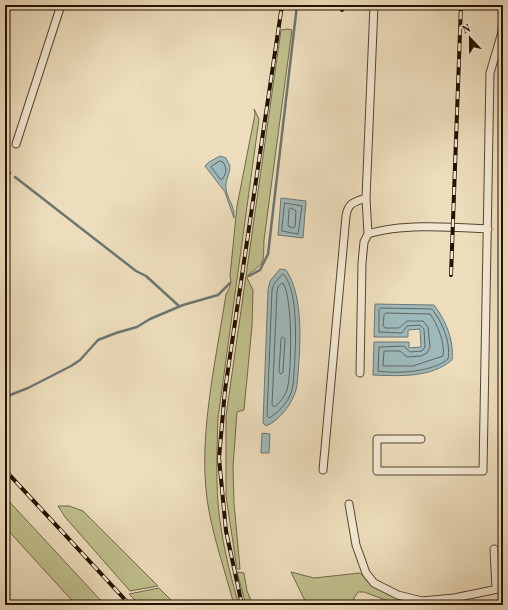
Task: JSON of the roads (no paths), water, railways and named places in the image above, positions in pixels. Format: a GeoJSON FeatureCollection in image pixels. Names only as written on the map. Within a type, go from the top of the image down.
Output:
{"type":"FeatureCollection","features":[{"type":"Feature","properties":{"kind":"street"},"geometry":{"type":"LineString","coordinates":[[16,144],[61,5]]}},
{"type":"Feature","properties":{"kind":"street"},"geometry":{"type":"LineString","coordinates":[[360,373],[362,263],[364,242],[368,234],[366,198],[374,5]]}},
{"type":"Feature","properties":{"kind":"street"},"geometry":{"type":"LineString","coordinates":[[421,439],[377,439],[377,471],[483,471],[490,73],[502,32],[503,20]]}},
{"type":"Feature","properties":{"kind":"street"},"geometry":{"type":"LineString","coordinates":[[323,470],[347,207],[350,204],[366,198]]}},
{"type":"Feature","properties":{"kind":"street"},"geometry":{"type":"LineString","coordinates":[[368,234],[381,230],[399,229],[453,227],[488,228]]}},
{"type":"Feature","properties":{"kind":"street"},"geometry":{"type":"LineString","coordinates":[[349,504],[356,545],[366,573],[374,583],[398,595],[422,601],[454,598],[500,589],[494,549]]}},
{"type":"Feature","properties":{"kind":"water"},"geometry":{"type":"Polygon","coordinates":[[[220,156],[226,158],[230,166],[226,188],[234,213],[234,218],[225,192],[205,166],[220,156]]]}},
{"type":"Feature","properties":{"kind":"water"},"geometry":{"type":"Polygon","coordinates":[[[281,198],[306,201],[303,238],[278,235],[281,198]]]}},
{"type":"Feature","properties":{"kind":"water"},"geometry":{"type":"Polygon","coordinates":[[[280,269],[286,270],[292,281],[299,310],[300,342],[297,385],[296,391],[286,409],[277,419],[266,426],[263,423],[268,290],[270,281],[280,269]]]}},
{"type":"Feature","properties":{"kind":"water"},"geometry":{"type":"Polygon","coordinates":[[[375,304],[434,305],[448,331],[452,345],[452,360],[444,366],[425,373],[393,376],[373,375],[374,342],[409,342],[409,348],[421,347],[420,329],[408,330],[408,337],[374,337],[375,304]]]}},
{"type":"Feature","properties":{"kind":"water"},"geometry":{"type":"Polygon","coordinates":[[[262,433],[270,434],[269,453],[261,453],[262,433]]]}},
{"type":"Feature","properties":{"kind":"waterway"},"geometry":{"type":"LineString","coordinates":[[249,276],[260,270],[268,254],[297,5]]}},
{"type":"Feature","properties":{"kind":"waterway"},"geometry":{"type":"LineString","coordinates":[[5,171],[10,173]]}},
{"type":"Feature","properties":{"kind":"waterway"},"geometry":{"type":"LineString","coordinates":[[15,177],[136,271],[146,276],[179,306]]}},
{"type":"Feature","properties":{"kind":"waterway"},"geometry":{"type":"LineString","coordinates":[[5,397],[28,388],[71,366],[80,360],[98,340],[137,327],[150,319],[183,305],[218,295],[230,283]]}},
{"type":"Feature","properties":{"kind":"railway"},"geometry":{"type":"LineString","coordinates":[[242,605],[226,531],[219,458],[225,390],[282,5]]}},
{"type":"Feature","properties":{"kind":"railway"},"geometry":{"type":"LineString","coordinates":[[342,5],[342,10]]}},
{"type":"Feature","properties":{"kind":"railway"},"geometry":{"type":"LineString","coordinates":[[451,275],[461,5]]}},
{"type":"Feature","properties":{"kind":"railway"},"geometry":{"type":"LineString","coordinates":[[5,470],[130,605]]}}]}
